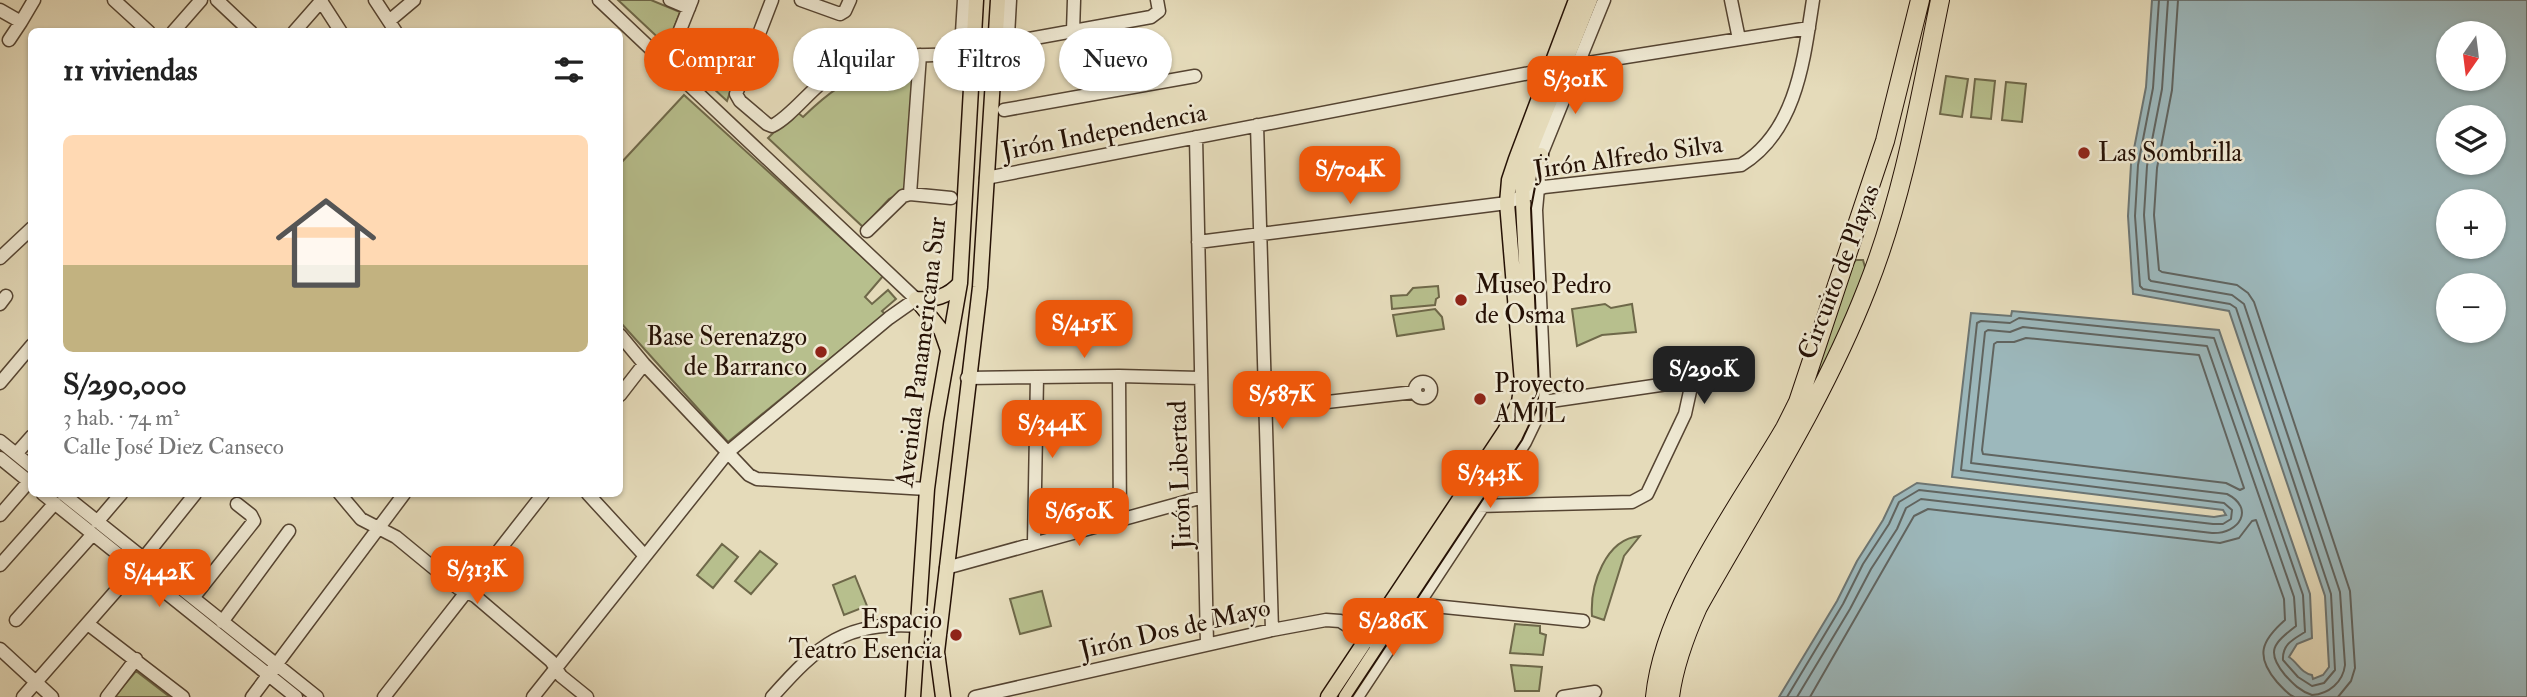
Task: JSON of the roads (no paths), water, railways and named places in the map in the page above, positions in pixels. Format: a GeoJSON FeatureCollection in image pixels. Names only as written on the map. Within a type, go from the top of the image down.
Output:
{"type":"FeatureCollection","features":[{"type":"Feature","properties":{"kind":"highway","name":"Circuito de Playas"},"geometry":{"type":"LineString","coordinates":[[1655,697],[1669,633],[1684,597],[1786,428],[1798,402],[1885,141],[1920,0]]}},
{"type":"Feature","properties":{"kind":"highway","name":"Circuito de Playas"},"geometry":{"type":"LineString","coordinates":[[1670,697],[1684,640],[1698,607],[1807,419],[1842,349],[1868,288],[1904,174],[1940,0]]}},
{"type":"Feature","properties":{"kind":"main road","name":"Avenida Panamericana Sur"},"geometry":{"type":"LineString","coordinates":[[913,697],[928,489],[948,352],[946,331],[960,283],[976,0]]}},
{"type":"Feature","properties":{"kind":"main road","name":"Avenida Panamericana Sur"},"geometry":{"type":"LineString","coordinates":[[943,697],[937,652],[979,287],[998,0]]}},
{"type":"Feature","properties":{"kind":"main road"},"geometry":{"type":"LineString","coordinates":[[1564,67],[1576,0]]}},
{"type":"Feature","properties":{"kind":"main road"},"geometry":{"type":"LineString","coordinates":[[1328,697],[1409,598],[1472,502],[1505,431],[1532,403],[1514,199],[1529,153],[1590,0]]}},
{"type":"Feature","properties":{"kind":"main road"},"geometry":{"type":"LineString","coordinates":[[1514,199],[1541,155]]}},
{"type":"Feature","properties":{"kind":"main road"},"geometry":{"type":"LineString","coordinates":[[916,299],[942,297],[951,293],[960,283]]}},
{"type":"Feature","properties":{"kind":"main road"},"geometry":{"type":"LineString","coordinates":[[916,299],[946,331],[960,330],[975,320]]}},
{"type":"Feature","properties":{"kind":"main road"},"geometry":{"type":"LineString","coordinates":[[1346,697],[1373,642]]}},
{"type":"Feature","properties":{"kind":"street"},"geometry":{"type":"LineString","coordinates":[[9,40],[34,0]]}},
{"type":"Feature","properties":{"kind":"street"},"geometry":{"type":"LineString","coordinates":[[114,0],[145,28]]}},
{"type":"Feature","properties":{"kind":"street"},"geometry":{"type":"LineString","coordinates":[[176,28],[201,0]]}},
{"type":"Feature","properties":{"kind":"street"},"geometry":{"type":"LineString","coordinates":[[217,0],[247,28]]}},
{"type":"Feature","properties":{"kind":"street"},"geometry":{"type":"LineString","coordinates":[[375,0],[392,26],[414,0]]}},
{"type":"Feature","properties":{"kind":"street"},"geometry":{"type":"LineString","coordinates":[[533,697],[728,452],[889,318],[916,299],[599,0]]}},
{"type":"Feature","properties":{"kind":"street"},"geometry":{"type":"LineString","coordinates":[[670,0],[690,4],[682,28]]}},
{"type":"Feature","properties":{"kind":"street"},"geometry":{"type":"LineString","coordinates":[[761,28],[772,0]]}},
{"type":"Feature","properties":{"kind":"street"},"geometry":{"type":"LineString","coordinates":[[801,0],[837,14],[845,11],[850,0]]}},
{"type":"Feature","properties":{"kind":"street"},"geometry":{"type":"LineString","coordinates":[[736,91],[740,101],[766,124],[772,126],[814,88],[845,66],[885,55],[953,54],[961,49],[964,0]]}},
{"type":"Feature","properties":{"kind":"street"},"geometry":{"type":"LineString","coordinates":[[1010,0],[1008,36],[1018,41],[1059,34]]}},
{"type":"Feature","properties":{"kind":"street"},"geometry":{"type":"LineString","coordinates":[[1073,28],[1074,0]]}},
{"type":"Feature","properties":{"kind":"street"},"geometry":{"type":"LineString","coordinates":[[1092,28],[1155,16],[1159,11],[1157,0]]}},
{"type":"Feature","properties":{"kind":"street"},"geometry":{"type":"LineString","coordinates":[[1472,502],[1525,442],[1532,403],[1544,386],[1536,210],[1541,155],[1564,67],[1604,0]]}},
{"type":"Feature","properties":{"kind":"street"},"geometry":{"type":"LineString","coordinates":[[1731,0],[1739,39]]}},
{"type":"Feature","properties":{"kind":"street"},"geometry":{"type":"LineString","coordinates":[[1809,28],[1813,0]]}},
{"type":"Feature","properties":{"kind":"street"},"geometry":{"type":"LineString","coordinates":[[297,28],[321,1],[338,28]]}},
{"type":"Feature","properties":{"kind":"street"},"geometry":{"type":"LineString","coordinates":[[0,10],[21,22]]}},
{"type":"Feature","properties":{"kind":"street","name":"Jirón Independencia"},"geometry":{"type":"LineString","coordinates":[[986,178],[1564,67],[1809,28]]}},
{"type":"Feature","properties":{"kind":"street","name":"Jirón Alfredo Silva"},"geometry":{"type":"LineString","coordinates":[[1198,242],[1514,199],[1538,189],[1741,165],[1760,149],[1790,104],[1803,67],[1809,28]]}},
{"type":"Feature","properties":{"kind":"street"},"geometry":{"type":"LineString","coordinates":[[910,194],[920,55]]}},
{"type":"Feature","properties":{"kind":"street"},"geometry":{"type":"LineString","coordinates":[[1172,80],[1195,76]]}},
{"type":"Feature","properties":{"kind":"street"},"geometry":{"type":"LineString","coordinates":[[1004,110],[1110,91]]}},
{"type":"Feature","properties":{"kind":"street"},"geometry":{"type":"LineString","coordinates":[[1257,125],[1272,630]]}},
{"type":"Feature","properties":{"kind":"street","name":"Jirón Libertad"},"geometry":{"type":"LineString","coordinates":[[1196,137],[1207,645]]}},
{"type":"Feature","properties":{"kind":"street"},"geometry":{"type":"LineString","coordinates":[[867,231],[896,200],[910,194],[951,198]]}},
{"type":"Feature","properties":{"kind":"street"},"geometry":{"type":"LineString","coordinates":[[0,258],[28,236]]}},
{"type":"Feature","properties":{"kind":"street"},"geometry":{"type":"LineString","coordinates":[[623,339],[749,475],[765,481],[928,489]]}},
{"type":"Feature","properties":{"kind":"street"},"geometry":{"type":"LineString","coordinates":[[0,383],[28,350]]}},
{"type":"Feature","properties":{"kind":"street"},"geometry":{"type":"LineString","coordinates":[[1472,502],[1641,500],[1647,494],[1685,414],[1698,355]]}},
{"type":"Feature","properties":{"kind":"street"},"geometry":{"type":"LineString","coordinates":[[623,391],[644,364]]}},
{"type":"Feature","properties":{"kind":"street"},"geometry":{"type":"LineString","coordinates":[[1119,376],[1120,520]]}},
{"type":"Feature","properties":{"kind":"street"},"geometry":{"type":"LineString","coordinates":[[1034,542],[1037,377]]}},
{"type":"Feature","properties":{"kind":"street"},"geometry":{"type":"LineString","coordinates":[[967,378],[1200,378]]}},
{"type":"Feature","properties":{"kind":"street"},"geometry":{"type":"LineString","coordinates":[[1532,403],[1674,383],[1690,384]]}},
{"type":"Feature","properties":{"kind":"street"},"geometry":{"type":"LineString","coordinates":[[1265,409],[1415,391]]}},
{"type":"Feature","properties":{"kind":"street"},"geometry":{"type":"LineString","coordinates":[[0,440],[28,464]]}},
{"type":"Feature","properties":{"kind":"street"},"geometry":{"type":"LineString","coordinates":[[16,454],[28,440]]}},
{"type":"Feature","properties":{"kind":"street"},"geometry":{"type":"LineString","coordinates":[[0,458],[28,479]]}},
{"type":"Feature","properties":{"kind":"street"},"geometry":{"type":"LineString","coordinates":[[0,515],[28,484]]}},
{"type":"Feature","properties":{"kind":"street"},"geometry":{"type":"LineString","coordinates":[[16,620],[119,497]]}},
{"type":"Feature","properties":{"kind":"street"},"geometry":{"type":"LineString","coordinates":[[23,697],[135,569],[193,497]]}},
{"type":"Feature","properties":{"kind":"street"},"geometry":{"type":"LineString","coordinates":[[343,497],[361,519],[396,537],[458,588],[475,596],[587,697]]}},
{"type":"Feature","properties":{"kind":"street"},"geometry":{"type":"LineString","coordinates":[[252,697],[402,497]]}},
{"type":"Feature","properties":{"kind":"street"},"geometry":{"type":"LineString","coordinates":[[384,697],[541,497]]}},
{"type":"Feature","properties":{"kind":"street"},"geometry":{"type":"LineString","coordinates":[[592,497],[645,556]]}},
{"type":"Feature","properties":{"kind":"street"},"geometry":{"type":"LineString","coordinates":[[946,568],[1203,497]]}},
{"type":"Feature","properties":{"kind":"street"},"geometry":{"type":"LineString","coordinates":[[0,565],[59,498],[95,528],[135,569],[273,671],[317,697]]}},
{"type":"Feature","properties":{"kind":"street"},"geometry":{"type":"LineString","coordinates":[[193,598],[254,521],[251,514],[237,504]]}},
{"type":"Feature","properties":{"kind":"street"},"geometry":{"type":"LineString","coordinates":[[95,528],[144,558],[222,622],[296,697]]}},
{"type":"Feature","properties":{"kind":"street"},"geometry":{"type":"LineString","coordinates":[[222,622],[289,531]]}},
{"type":"Feature","properties":{"kind":"street"},"geometry":{"type":"LineString","coordinates":[[1357,697],[1409,598],[1583,621]]}},
{"type":"Feature","properties":{"kind":"street","name":"Jirón Dos de Mayo"},"geometry":{"type":"LineString","coordinates":[[975,697],[1272,630],[1335,620],[1373,642]]}},
{"type":"Feature","properties":{"kind":"street"},"geometry":{"type":"LineString","coordinates":[[88,624],[136,659],[179,696]]}},
{"type":"Feature","properties":{"kind":"street"},"geometry":{"type":"LineString","coordinates":[[772,697],[805,660],[824,645],[845,635],[872,628],[919,626]]}},
{"type":"Feature","properties":{"kind":"street"},"geometry":{"type":"LineString","coordinates":[[0,649],[51,697]]}},
{"type":"Feature","properties":{"kind":"street"},"geometry":{"type":"LineString","coordinates":[[107,697],[136,659]]}},
{"type":"Feature","properties":{"kind":"street"},"geometry":{"type":"LineString","coordinates":[[1563,697],[1595,692]]}},
{"type":"Feature","properties":{"kind":"water"},"geometry":{"type":"Polygon","coordinates":[[[2152,0],[2527,0],[2527,697],[1779,697],[1837,601],[1894,497],[1917,483],[2214,517],[2226,515],[2223,510],[1952,477],[1971,313],[2011,316],[2012,311],[2219,330],[2310,594],[2312,638],[2297,644],[2289,657],[2312,675],[2313,679],[2323,675],[2329,667],[2325,596],[2229,311],[2133,294],[2128,216],[2131,164],[2146,87],[2152,0]]]}},
{"type":"Feature","properties":{"kind":"tram line"},"geometry":{"type":"LineString","coordinates":[[1352,697],[1522,440],[1537,408],[1539,388],[1531,208],[1541,155]]}},
{"type":"Feature","properties":{"kind":"place","name":"Las Sombrilla"},"geometry":{"type":"Point","coordinates":[2084,153]}},
{"type":"Feature","properties":{"kind":"place","name":"Museo Pedro de Osma"},"geometry":{"type":"Point","coordinates":[1461,300]}},
{"type":"Feature","properties":{"kind":"place","name":"Base Serenazgo de Barranco"},"geometry":{"type":"Point","coordinates":[821,352]}},
{"type":"Feature","properties":{"kind":"place","name":"Proyecto AMIL"},"geometry":{"type":"Point","coordinates":[1480,399]}},
{"type":"Feature","properties":{"kind":"place","name":"Espacio Teatro Esencia"},"geometry":{"type":"Point","coordinates":[956,635]}}]}
